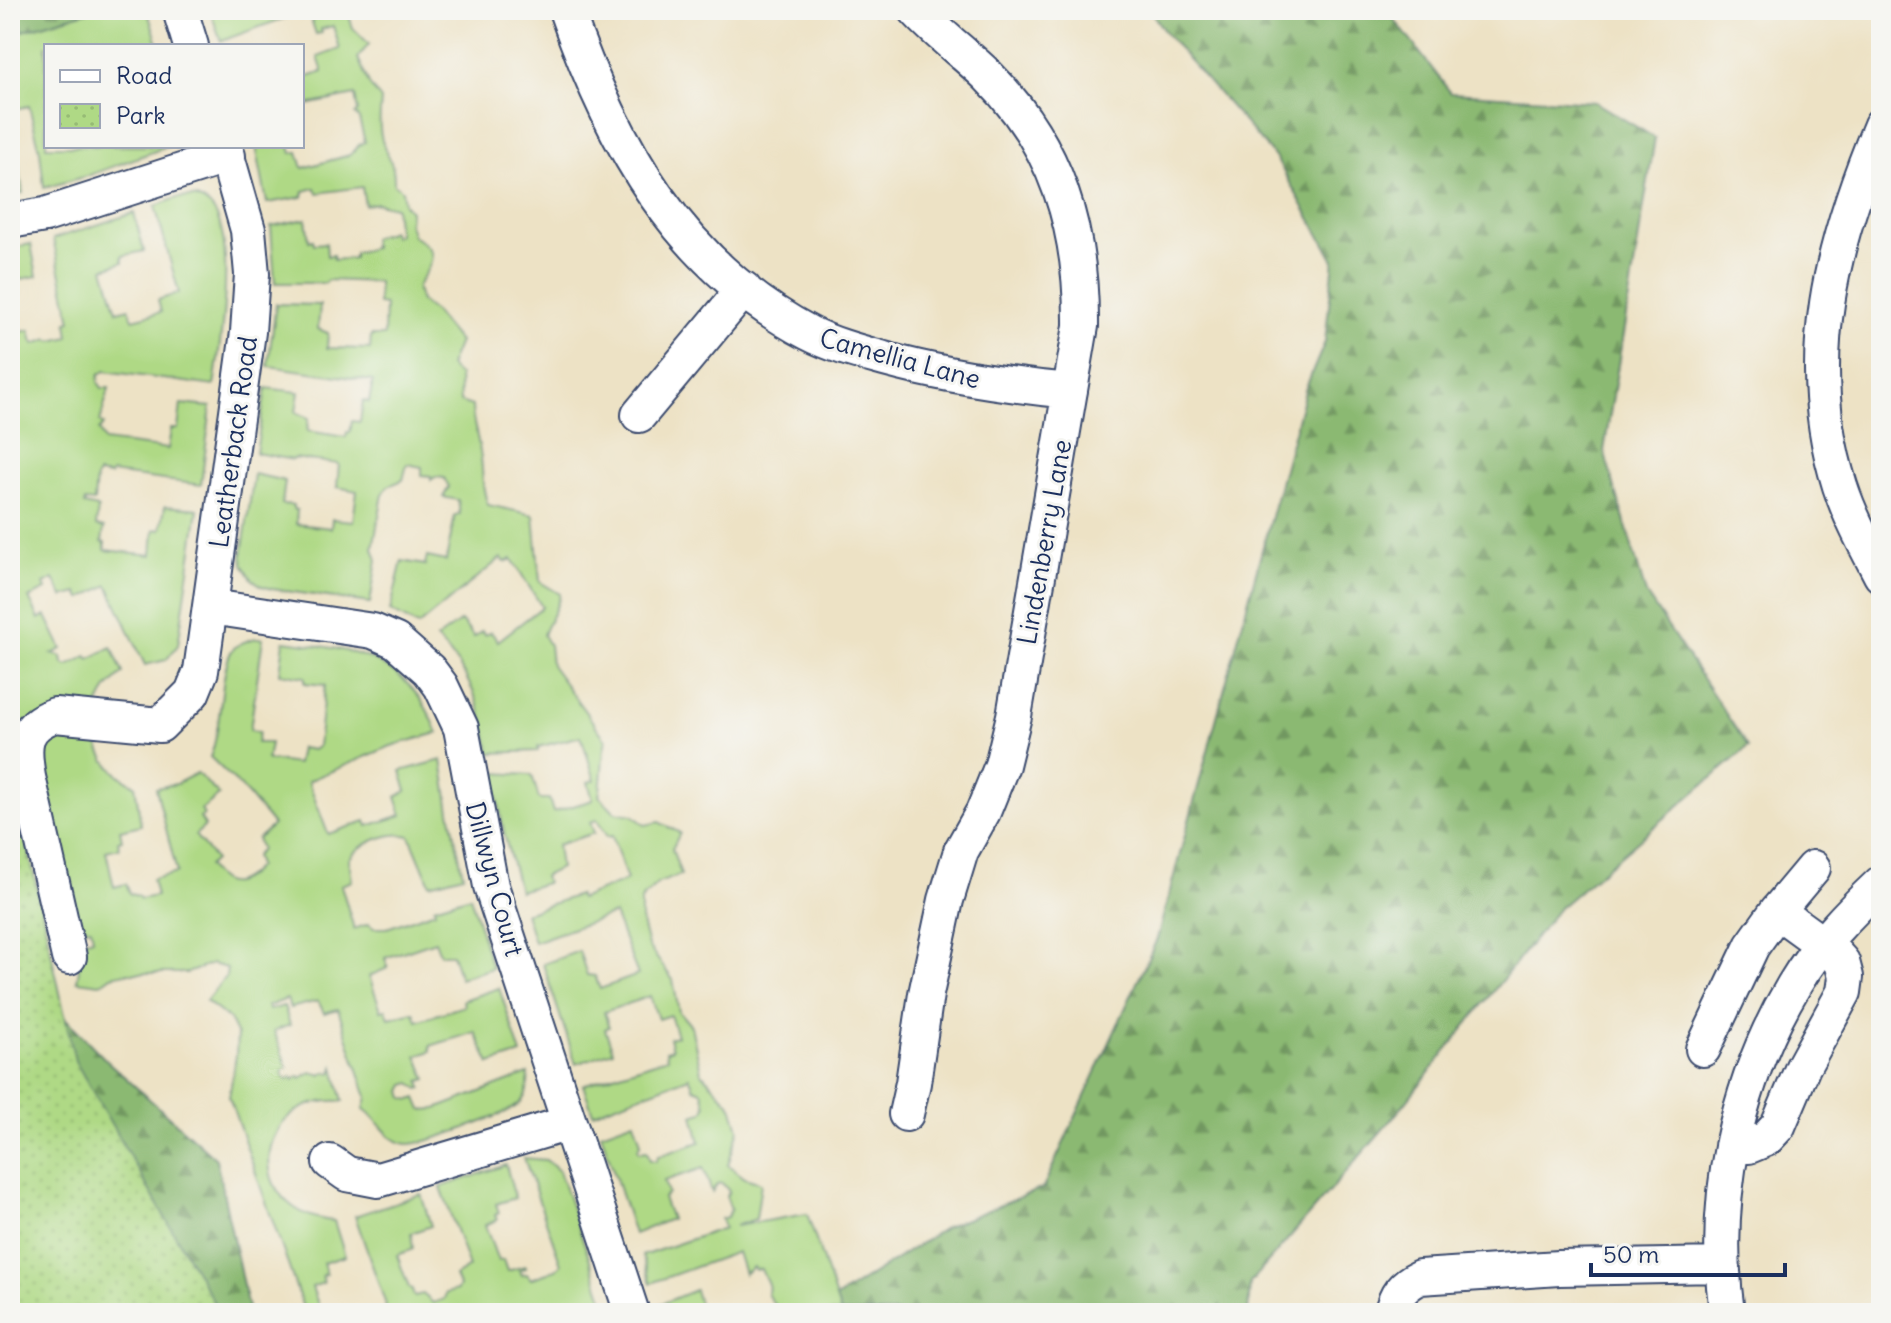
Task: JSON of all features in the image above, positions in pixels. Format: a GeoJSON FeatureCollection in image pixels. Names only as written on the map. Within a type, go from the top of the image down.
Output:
{"type":"FeatureCollection","features":[{"type":"Feature","properties":{"kind":"street"},"geometry":{"type":"LineString","coordinates":[[180,10],[190,44]]}},
{"type":"Feature","properties":{"kind":"street","name":"Camellia Lane"},"geometry":{"type":"LineString","coordinates":[[566,10],[595,89],[620,140],[658,201],[722,272],[744,289],[810,334],[863,353],[945,374],[1000,384],[1070,391]]}},
{"type":"Feature","properties":{"kind":"street","name":"Lindenberry Lane"},"geometry":{"type":"LineString","coordinates":[[906,1114],[946,900],[961,851],[983,812],[997,777],[1014,716],[1081,326],[1082,283],[1074,231],[1047,158],[1018,112],[989,77],[916,10]]}},
{"type":"Feature","properties":{"kind":"street"},"geometry":{"type":"LineString","coordinates":[[1881,125],[1847,216],[1832,273],[1821,355],[1824,416],[1841,488],[1859,533],[1881,575]]}},
{"type":"Feature","properties":{"kind":"street"},"geometry":{"type":"LineString","coordinates":[[10,221],[45,215],[226,151]]}},
{"type":"Feature","properties":{"kind":"street","name":"Leatherback Road"},"geometry":{"type":"LineString","coordinates":[[75,943],[28,777],[25,741],[32,728],[42,719],[55,715],[160,725],[192,693],[201,671],[248,332],[252,274],[248,230],[226,151]]}},
{"type":"Feature","properties":{"kind":"street"},"geometry":{"type":"LineString","coordinates":[[639,415],[744,289]]}},
{"type":"Feature","properties":{"kind":"street","name":"Dillwyn Court"},"geometry":{"type":"LineString","coordinates":[[211,607],[373,631],[396,641],[414,654],[441,686],[461,728],[491,886],[632,1313]]}},
{"type":"Feature","properties":{"kind":"street"},"geometry":{"type":"LineString","coordinates":[[1703,1049],[1752,946],[1813,868]]}},
{"type":"Feature","properties":{"kind":"street"},"geometry":{"type":"LineString","coordinates":[[1727,1313],[1722,1265],[1722,1215],[1732,1146],[1746,1093],[1767,1038],[1794,985],[1821,946],[1881,883]]}},
{"type":"Feature","properties":{"kind":"street"},"geometry":{"type":"LineString","coordinates":[[1732,1146],[1749,1146],[1766,1139],[1778,1126],[1803,1067],[1844,992],[1846,977],[1842,962],[1832,951],[1821,946],[1777,911]]}},
{"type":"Feature","properties":{"kind":"street"},"geometry":{"type":"LineString","coordinates":[[330,1162],[347,1174],[378,1180],[569,1123]]}},
{"type":"Feature","properties":{"kind":"street"},"geometry":{"type":"LineString","coordinates":[[1392,1313],[1395,1297],[1406,1284],[1420,1277],[1559,1268],[1722,1265]]}},
{"type":"Feature","properties":{"kind":"green space"},"geometry":{"type":"Polygon","coordinates":[[[10,10],[15,10],[23,31],[92,10],[147,10],[158,44],[44,44],[44,148],[164,148],[44,188],[40,151],[29,106],[10,110],[10,10]]]}},
{"type":"Feature","properties":{"kind":"green space"},"geometry":{"type":"Polygon","coordinates":[[[15,10],[92,10],[23,31],[15,10]]]}},
{"type":"Feature","properties":{"kind":"green space"},"geometry":{"type":"Polygon","coordinates":[[[210,10],[307,10],[221,41],[210,10]]]}},
{"type":"Feature","properties":{"kind":"green space"},"geometry":{"type":"Polygon","coordinates":[[[308,10],[347,10],[353,28],[369,44],[358,58],[369,84],[381,100],[381,135],[392,165],[394,184],[402,190],[404,204],[410,211],[409,224],[413,236],[429,248],[432,259],[417,287],[420,301],[435,313],[459,342],[449,366],[459,376],[460,402],[472,406],[488,505],[534,515],[540,582],[560,594],[543,635],[549,645],[551,665],[606,740],[599,796],[615,812],[633,815],[645,825],[659,822],[680,833],[672,849],[681,875],[658,883],[641,900],[641,919],[648,946],[673,980],[679,1012],[691,1026],[701,1072],[732,1106],[739,1129],[728,1165],[745,1178],[761,1183],[756,1219],[735,1226],[807,1214],[841,1313],[771,1313],[775,1306],[767,1294],[768,1285],[761,1269],[755,1270],[753,1267],[744,1274],[737,1252],[651,1283],[642,1256],[724,1228],[721,1219],[727,1217],[731,1210],[726,1196],[729,1191],[722,1183],[717,1184],[712,1192],[703,1168],[664,1181],[668,1193],[663,1198],[671,1219],[634,1234],[601,1133],[634,1121],[641,1143],[639,1152],[647,1151],[650,1160],[656,1161],[658,1156],[700,1142],[693,1115],[703,1112],[706,1106],[702,1091],[694,1088],[689,1077],[593,1113],[583,1085],[667,1058],[666,1051],[672,1049],[669,1038],[677,1036],[670,1015],[658,1019],[650,996],[604,1012],[609,1027],[605,1029],[613,1051],[576,1064],[543,964],[579,951],[587,975],[595,976],[600,989],[638,975],[614,914],[534,942],[525,913],[578,895],[580,899],[627,880],[612,836],[607,837],[597,820],[590,822],[594,833],[557,845],[560,868],[544,876],[546,883],[519,891],[493,773],[532,775],[539,799],[549,799],[553,812],[593,800],[588,782],[595,780],[581,736],[538,747],[538,751],[490,753],[483,721],[466,677],[436,639],[461,621],[474,637],[482,631],[485,635],[491,632],[498,641],[542,607],[512,559],[505,562],[501,558],[418,626],[390,611],[402,561],[425,565],[427,557],[446,561],[455,515],[460,514],[458,500],[443,497],[449,487],[444,478],[431,480],[431,476],[422,475],[422,467],[407,464],[403,480],[388,486],[383,494],[373,548],[377,560],[370,603],[262,586],[252,579],[243,564],[254,474],[285,481],[282,504],[293,505],[293,509],[297,510],[296,524],[331,528],[332,519],[353,521],[357,491],[337,487],[339,464],[256,453],[266,388],[299,392],[296,412],[309,418],[307,431],[346,437],[352,421],[360,422],[363,401],[369,402],[373,381],[268,366],[276,304],[320,305],[318,329],[328,333],[327,348],[370,349],[371,336],[384,336],[385,305],[378,304],[378,282],[327,280],[326,283],[275,283],[271,226],[306,219],[309,241],[326,243],[327,256],[333,255],[334,260],[354,258],[354,253],[373,248],[372,238],[392,231],[393,236],[398,235],[395,207],[377,203],[365,205],[362,187],[318,193],[315,188],[304,191],[303,197],[267,203],[256,148],[291,148],[292,153],[298,152],[303,168],[350,155],[365,142],[355,114],[358,111],[355,95],[304,106],[304,78],[323,72],[318,57],[340,49],[333,26],[316,34],[308,10]]]}},
{"type":"Feature","properties":{"kind":"green space"},"geometry":{"type":"Polygon","coordinates":[[[1150,10],[1387,10],[1451,93],[1595,102],[1655,138],[1604,451],[1646,594],[1748,747],[1559,908],[1397,1113],[1250,1283],[1248,1313],[841,1313],[836,1298],[946,1227],[1043,1188],[1157,939],[1306,387],[1325,342],[1334,260],[1275,157],[1166,34],[1150,10]]]}},
{"type":"Feature","properties":{"kind":"green space"},"geometry":{"type":"Polygon","coordinates":[[[18,162],[23,193],[10,196],[10,163],[18,162]]]}},
{"type":"Feature","properties":{"kind":"green space"},"geometry":{"type":"Polygon","coordinates":[[[194,197],[214,211],[221,226],[224,247],[224,296],[214,386],[105,371],[99,375],[98,382],[102,388],[109,388],[100,422],[104,425],[99,430],[104,441],[168,449],[171,429],[178,429],[181,404],[211,407],[201,485],[98,474],[94,502],[85,501],[84,505],[98,508],[96,526],[104,528],[102,542],[105,543],[105,550],[152,555],[154,530],[161,529],[165,506],[198,509],[178,645],[166,660],[145,665],[108,585],[81,599],[78,593],[63,597],[54,579],[44,584],[46,590],[29,598],[39,619],[46,616],[62,649],[52,654],[62,657],[63,664],[68,666],[112,647],[123,673],[107,688],[95,712],[71,709],[10,766],[10,334],[30,330],[35,344],[69,337],[67,322],[71,321],[53,239],[134,213],[144,251],[122,256],[123,262],[104,268],[117,311],[129,308],[133,319],[161,312],[158,300],[179,293],[155,206],[177,198],[194,197]]]}},
{"type":"Feature","properties":{"kind":"green space"},"geometry":{"type":"Polygon","coordinates":[[[31,244],[37,276],[16,280],[18,290],[13,291],[15,297],[10,297],[10,248],[31,244]]]}},
{"type":"Feature","properties":{"kind":"green space"},"geometry":{"type":"Polygon","coordinates":[[[263,638],[250,730],[259,732],[257,743],[270,743],[267,760],[297,764],[300,748],[313,750],[318,746],[325,685],[305,683],[305,677],[280,673],[284,641],[335,648],[377,662],[412,688],[438,733],[391,746],[308,781],[328,834],[366,821],[368,826],[402,815],[396,797],[407,791],[401,771],[442,760],[463,875],[430,884],[410,836],[394,835],[376,839],[354,853],[349,859],[352,881],[341,885],[354,929],[369,924],[373,928],[387,928],[435,911],[434,907],[470,896],[492,968],[460,978],[452,954],[440,954],[435,941],[385,958],[388,968],[369,976],[381,1010],[386,1009],[389,1018],[414,1012],[417,1021],[464,1006],[463,1000],[499,988],[521,1054],[490,1064],[475,1032],[430,1046],[431,1051],[417,1056],[427,1079],[420,1081],[422,1088],[419,1089],[411,1083],[405,1085],[402,1091],[404,1098],[417,1098],[422,1110],[436,1109],[528,1074],[525,1096],[513,1108],[447,1134],[408,1144],[389,1135],[364,1109],[367,1097],[338,1009],[324,1013],[318,1001],[290,1008],[287,999],[268,1006],[269,1010],[284,1006],[290,1025],[274,1031],[287,1067],[283,1070],[283,1076],[294,1080],[311,1072],[322,1075],[332,1073],[334,1067],[343,1101],[313,1104],[290,1116],[276,1134],[270,1155],[272,1177],[283,1198],[304,1213],[334,1221],[345,1256],[323,1263],[326,1274],[322,1275],[323,1283],[312,1287],[321,1313],[305,1313],[229,1097],[237,1035],[229,1019],[206,1001],[226,976],[227,968],[212,964],[187,973],[126,973],[111,976],[100,984],[77,981],[79,969],[72,944],[93,938],[91,928],[74,930],[33,736],[94,725],[98,745],[106,761],[135,785],[141,825],[120,830],[122,840],[118,841],[119,848],[106,851],[114,887],[126,884],[130,894],[140,899],[156,896],[152,879],[177,873],[156,788],[176,784],[197,773],[219,795],[201,810],[204,815],[200,818],[205,826],[195,835],[215,860],[208,866],[214,874],[226,883],[238,882],[258,866],[255,856],[261,850],[257,839],[273,825],[244,790],[210,757],[229,657],[238,645],[263,638]]]}},
{"type":"Feature","properties":{"kind":"green space"},"geometry":{"type":"Polygon","coordinates":[[[10,766],[75,1061],[220,1313],[10,1313],[10,766]]]}},
{"type":"Feature","properties":{"kind":"green space"},"geometry":{"type":"Polygon","coordinates":[[[10,950],[14,965],[107,1061],[216,1159],[249,1313],[10,1313],[10,950]]]}},
{"type":"Feature","properties":{"kind":"green space"},"geometry":{"type":"Polygon","coordinates":[[[524,1158],[546,1160],[559,1171],[608,1312],[376,1313],[384,1311],[386,1305],[355,1216],[421,1194],[431,1226],[411,1233],[413,1249],[397,1255],[414,1296],[423,1294],[433,1303],[444,1299],[446,1293],[457,1290],[459,1286],[455,1276],[469,1267],[441,1187],[506,1165],[515,1198],[496,1204],[499,1213],[495,1215],[497,1220],[485,1225],[498,1261],[503,1260],[507,1271],[525,1266],[520,1270],[522,1275],[527,1274],[531,1279],[551,1272],[561,1264],[524,1158]]]}},
{"type":"Feature","properties":{"kind":"green space"},"geometry":{"type":"Polygon","coordinates":[[[695,1290],[702,1313],[661,1313],[658,1305],[695,1290]]]}}]}
